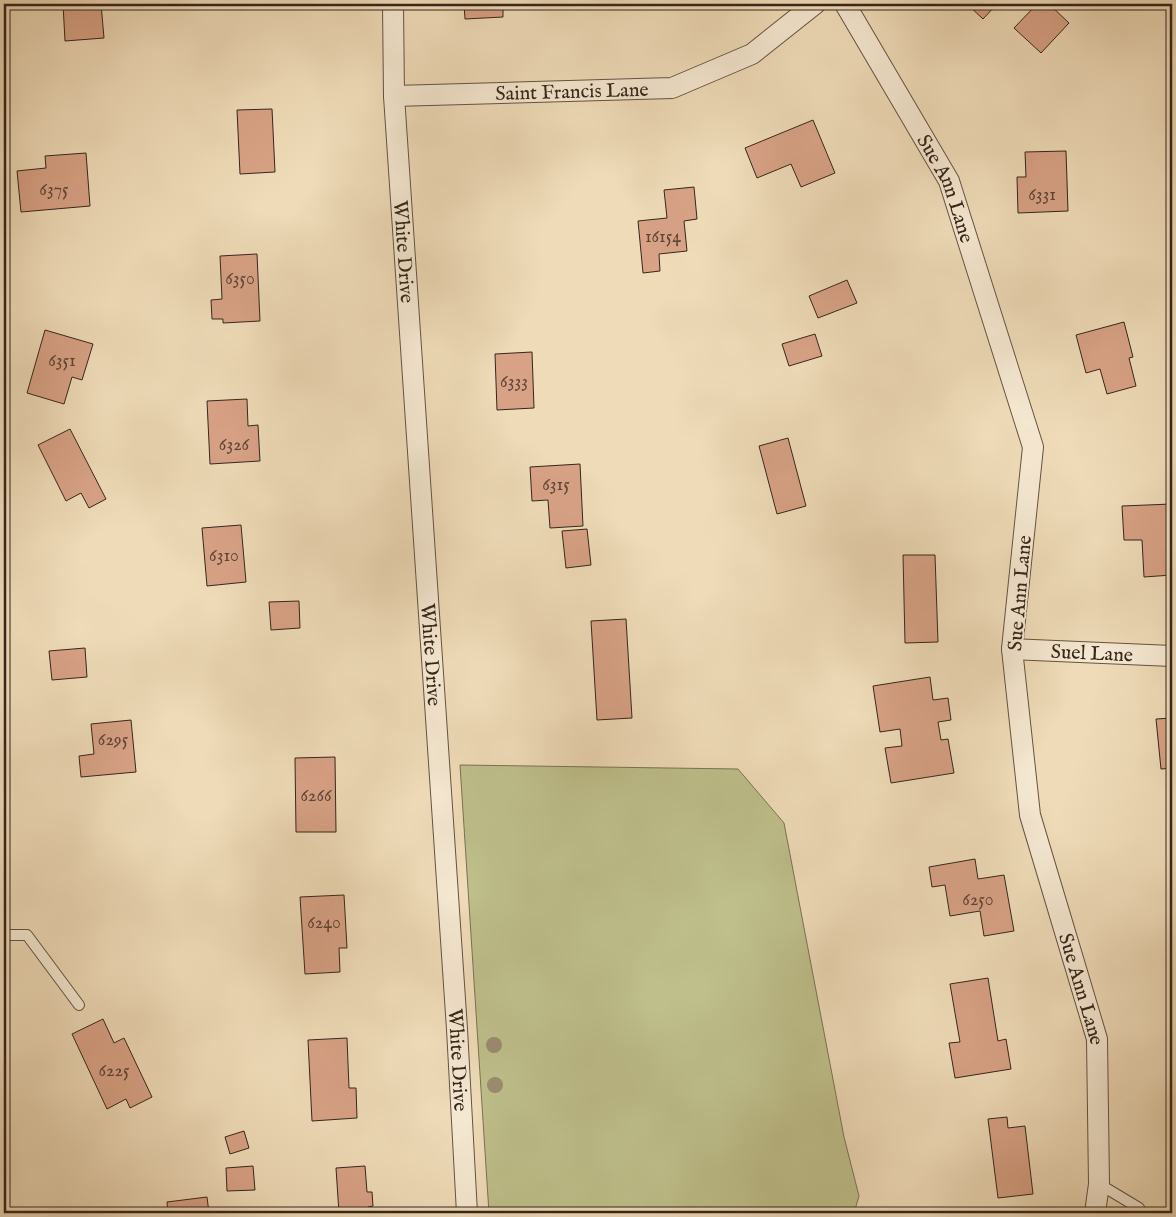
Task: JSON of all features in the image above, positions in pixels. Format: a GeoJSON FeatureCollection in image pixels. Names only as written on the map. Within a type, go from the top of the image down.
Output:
{"type":"FeatureCollection","features":[{"type":"Feature","properties":{"kind":"street"},"geometry":{"type":"LineString","coordinates":[[393,4],[394,96]]}},
{"type":"Feature","properties":{"kind":"street","name":"Saint Francis Lane"},"geometry":{"type":"LineString","coordinates":[[394,96],[672,88],[752,54],[815,4]]}},
{"type":"Feature","properties":{"kind":"street","name":"Sue Ann Lane"},"geometry":{"type":"LineString","coordinates":[[845,4],[949,181],[1033,448],[1012,649],[1030,815],[1097,1040],[1099,1184],[1095,1213]]}},
{"type":"Feature","properties":{"kind":"street","name":"White Drive"},"geometry":{"type":"LineString","coordinates":[[394,96],[456,1019],[467,1213]]}},
{"type":"Feature","properties":{"kind":"street","name":"Suel Lane"},"geometry":{"type":"LineString","coordinates":[[1012,649],[1172,656]]}},
{"type":"Feature","properties":{"kind":"lane"},"geometry":{"type":"LineString","coordinates":[[4,934],[27,935],[79,1005]]}},
{"type":"Feature","properties":{"kind":"lane"},"geometry":{"type":"LineString","coordinates":[[1099,1184],[1139,1208],[1142,1213]]}},
{"type":"Feature","properties":{"kind":"green space"},"geometry":{"type":"Polygon","coordinates":[[[460,765],[738,769],[784,823],[844,1137],[859,1196],[854,1213],[489,1213],[460,765]]]}},
{"type":"Feature","properties":{"kind":"building"},"geometry":{"type":"Polygon","coordinates":[[[63,4],[101,4],[104,38],[65,41],[63,4]]]}},
{"type":"Feature","properties":{"kind":"building"},"geometry":{"type":"Polygon","coordinates":[[[464,4],[517,4],[518,7],[503,8],[503,17],[465,19],[464,4]]]}},
{"type":"Feature","properties":{"kind":"building"},"geometry":{"type":"Polygon","coordinates":[[[967,4],[997,4],[983,19],[967,4]]]}},
{"type":"Feature","properties":{"kind":"building"},"geometry":{"type":"Polygon","coordinates":[[[1037,4],[1049,4],[1069,23],[1041,53],[1014,28],[1037,4]]]}},
{"type":"Feature","properties":{"kind":"building"},"geometry":{"type":"Polygon","coordinates":[[[272,109],[275,172],[240,174],[237,110],[272,109]]]}},
{"type":"Feature","properties":{"kind":"building"},"geometry":{"type":"Polygon","coordinates":[[[813,120],[835,173],[801,187],[791,164],[757,178],[745,148],[813,120]]]}},
{"type":"Feature","properties":{"kind":"building"},"geometry":{"type":"Polygon","coordinates":[[[1066,151],[1068,211],[1018,213],[1017,177],[1026,177],[1025,152],[1066,151]]]}},
{"type":"Feature","properties":{"kind":"building"},"geometry":{"type":"Polygon","coordinates":[[[86,153],[90,206],[21,212],[17,171],[46,168],[45,156],[86,153]]]}},
{"type":"Feature","properties":{"kind":"building"},"geometry":{"type":"Polygon","coordinates":[[[694,187],[697,219],[684,221],[687,251],[659,254],[660,271],[643,273],[638,221],[667,218],[664,190],[694,187]]]}},
{"type":"Feature","properties":{"kind":"building"},"geometry":{"type":"Polygon","coordinates":[[[257,254],[260,321],[223,323],[223,319],[212,319],[211,300],[222,299],[220,256],[257,254]]]}},
{"type":"Feature","properties":{"kind":"building"},"geometry":{"type":"Polygon","coordinates":[[[847,280],[857,303],[818,318],[809,296],[847,280]]]}},
{"type":"Feature","properties":{"kind":"building"},"geometry":{"type":"Polygon","coordinates":[[[1124,322],[1133,357],[1129,358],[1136,386],[1107,394],[1100,369],[1086,373],[1076,335],[1124,322]]]}},
{"type":"Feature","properties":{"kind":"building"},"geometry":{"type":"Polygon","coordinates":[[[45,330],[93,344],[82,380],[72,377],[64,404],[27,393],[45,330]]]}},
{"type":"Feature","properties":{"kind":"building"},"geometry":{"type":"Polygon","coordinates":[[[815,334],[822,356],[789,366],[782,344],[815,334]]]}},
{"type":"Feature","properties":{"kind":"building"},"geometry":{"type":"Polygon","coordinates":[[[532,352],[534,408],[497,410],[495,354],[532,352]]]}},
{"type":"Feature","properties":{"kind":"building"},"geometry":{"type":"Polygon","coordinates":[[[247,399],[248,426],[258,425],[260,461],[210,464],[207,401],[247,399]]]}},
{"type":"Feature","properties":{"kind":"building"},"geometry":{"type":"Polygon","coordinates":[[[70,429],[106,499],[89,508],[81,493],[66,501],[38,445],[70,429]]]}},
{"type":"Feature","properties":{"kind":"building"},"geometry":{"type":"Polygon","coordinates":[[[788,438],[806,506],[777,514],[759,446],[788,438]]]}},
{"type":"Feature","properties":{"kind":"building"},"geometry":{"type":"Polygon","coordinates":[[[580,464],[583,526],[550,528],[548,500],[532,501],[530,467],[580,464]]]}},
{"type":"Feature","properties":{"kind":"building"},"geometry":{"type":"Polygon","coordinates":[[[1172,504],[1172,575],[1144,577],[1142,540],[1124,540],[1122,506],[1172,504]]]}},
{"type":"Feature","properties":{"kind":"building"},"geometry":{"type":"Polygon","coordinates":[[[241,525],[246,582],[207,586],[202,528],[241,525]]]}},
{"type":"Feature","properties":{"kind":"building"},"geometry":{"type":"Polygon","coordinates":[[[587,529],[591,565],[566,568],[562,531],[587,529]]]}},
{"type":"Feature","properties":{"kind":"building"},"geometry":{"type":"Polygon","coordinates":[[[903,555],[935,555],[938,642],[905,643],[903,555]]]}},
{"type":"Feature","properties":{"kind":"building"},"geometry":{"type":"Polygon","coordinates":[[[299,601],[300,628],[271,630],[269,602],[299,601]]]}},
{"type":"Feature","properties":{"kind":"building"},"geometry":{"type":"Polygon","coordinates":[[[626,619],[632,718],[597,720],[591,621],[626,619]]]}},
{"type":"Feature","properties":{"kind":"building"},"geometry":{"type":"Polygon","coordinates":[[[85,648],[87,677],[52,680],[49,651],[85,648]]]}},
{"type":"Feature","properties":{"kind":"building"},"geometry":{"type":"Polygon","coordinates":[[[930,677],[933,700],[948,698],[951,720],[938,722],[941,740],[948,739],[954,773],[891,783],[885,748],[902,746],[900,729],[880,732],[873,686],[930,677]]]}},
{"type":"Feature","properties":{"kind":"building"},"geometry":{"type":"Polygon","coordinates":[[[1172,718],[1172,768],[1161,769],[1156,719],[1172,718]]]}},
{"type":"Feature","properties":{"kind":"building"},"geometry":{"type":"Polygon","coordinates":[[[131,720],[136,772],[81,777],[79,756],[94,754],[91,724],[131,720]]]}},
{"type":"Feature","properties":{"kind":"building"},"geometry":{"type":"Polygon","coordinates":[[[335,757],[336,832],[296,832],[295,758],[335,757]]]}},
{"type":"Feature","properties":{"kind":"building"},"geometry":{"type":"Polygon","coordinates":[[[975,859],[978,879],[1004,875],[1014,931],[984,936],[980,911],[950,916],[945,885],[932,887],[929,867],[975,859]]]}},
{"type":"Feature","properties":{"kind":"building"},"geometry":{"type":"Polygon","coordinates":[[[344,895],[347,948],[339,948],[340,972],[305,974],[300,897],[344,895]]]}},
{"type":"Feature","properties":{"kind":"building"},"geometry":{"type":"Polygon","coordinates":[[[988,978],[998,1041],[1006,1039],[1011,1069],[955,1078],[949,1043],[960,1042],[950,984],[988,978]]]}},
{"type":"Feature","properties":{"kind":"building"},"geometry":{"type":"Polygon","coordinates":[[[103,1019],[114,1043],[124,1038],[152,1097],[130,1108],[126,1099],[107,1109],[72,1034],[103,1019]]]}},
{"type":"Feature","properties":{"kind":"building"},"geometry":{"type":"Polygon","coordinates":[[[347,1038],[349,1088],[356,1088],[357,1118],[312,1121],[308,1040],[347,1038]]]}},
{"type":"Feature","properties":{"kind":"building"},"geometry":{"type":"Polygon","coordinates":[[[1007,1117],[1008,1128],[1025,1126],[1033,1194],[998,1198],[988,1119],[1007,1117]]]}},
{"type":"Feature","properties":{"kind":"building"},"geometry":{"type":"Polygon","coordinates":[[[244,1131],[249,1148],[230,1154],[225,1137],[244,1131]]]}},
{"type":"Feature","properties":{"kind":"building"},"geometry":{"type":"Polygon","coordinates":[[[253,1166],[255,1190],[227,1191],[226,1168],[253,1166]]]}},
{"type":"Feature","properties":{"kind":"building"},"geometry":{"type":"Polygon","coordinates":[[[365,1166],[367,1192],[372,1192],[373,1206],[368,1207],[368,1213],[339,1213],[336,1168],[365,1166]]]}},
{"type":"Feature","properties":{"kind":"building"},"geometry":{"type":"Polygon","coordinates":[[[207,1197],[209,1213],[168,1213],[167,1202],[207,1197]]]}}]}
